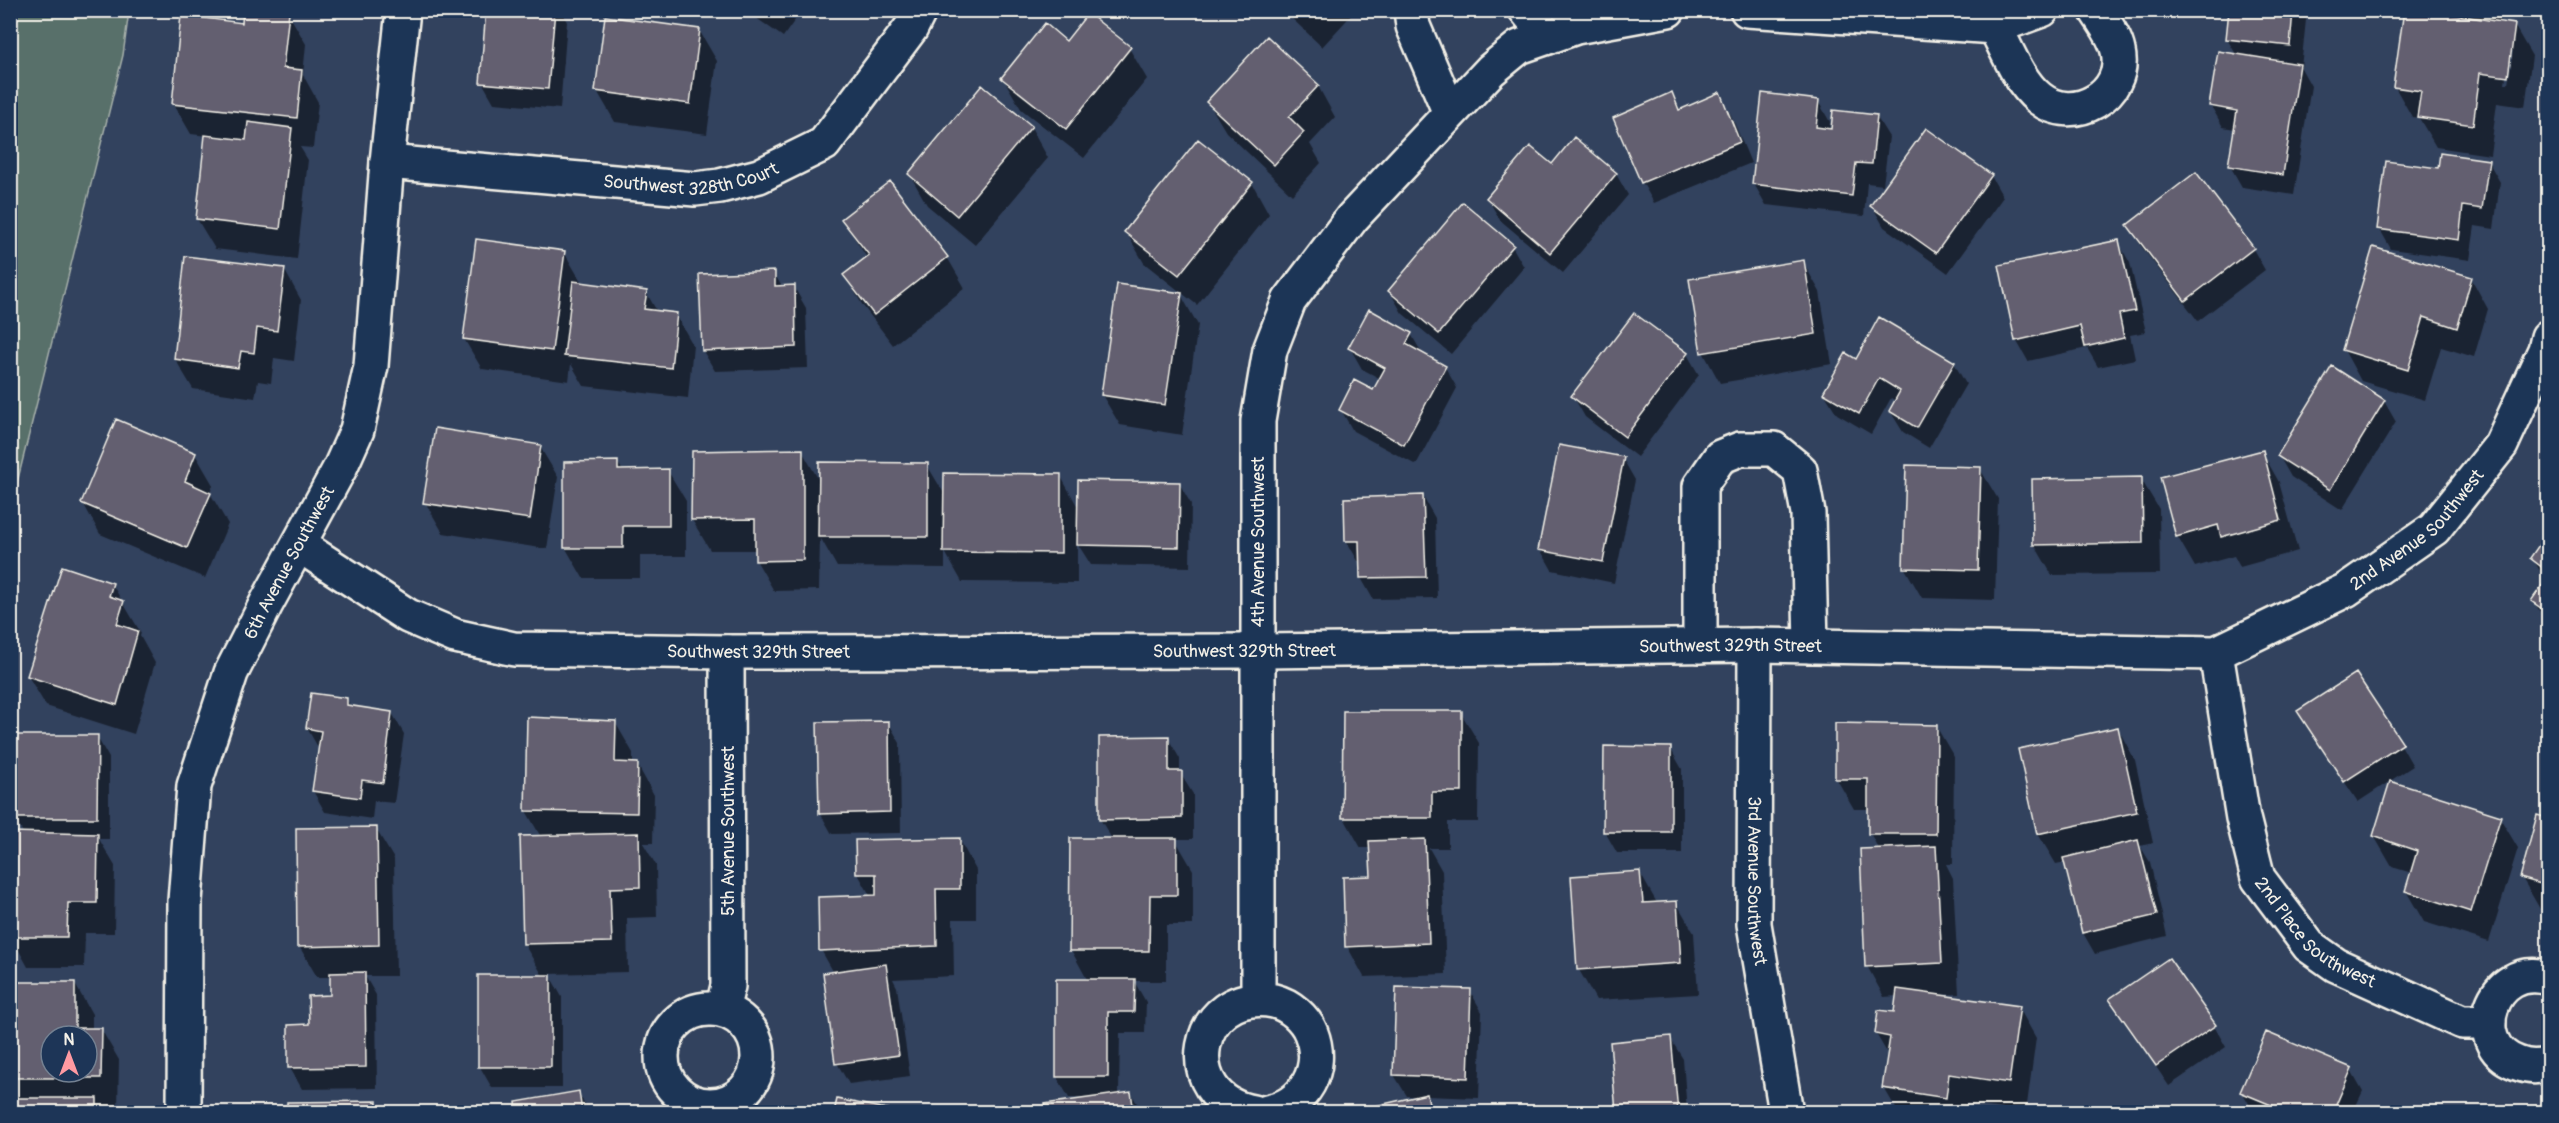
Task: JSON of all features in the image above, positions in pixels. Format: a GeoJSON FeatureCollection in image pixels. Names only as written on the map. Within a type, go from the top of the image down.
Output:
{"type":"FeatureCollection","features":[{"type":"Feature","properties":{"kind":"street","name":"6th Avenue Southwest"},"geometry":{"type":"LineString","coordinates":[[184,1113],[185,901],[194,786],[231,673],[340,468],[352,439],[371,366],[387,162],[403,10]]}},
{"type":"Feature","properties":{"kind":"street","name":"Southwest 328th Court"},"geometry":{"type":"LineString","coordinates":[[387,162],[695,189],[720,186],[759,176],[824,144],[911,28],[920,10]]}},
{"type":"Feature","properties":{"kind":"street"},"geometry":{"type":"LineString","coordinates":[[1411,10],[1413,26],[1450,113]]}},
{"type":"Feature","properties":{"kind":"street"},"geometry":{"type":"LineString","coordinates":[[1526,10],[1548,37]]}},
{"type":"Feature","properties":{"kind":"street","name":"4th Avenue Southwest"},"geometry":{"type":"LineString","coordinates":[[1258,999],[1258,421],[1270,350],[1289,302],[1352,218],[1491,70],[1519,47],[1576,27],[1668,10]]}},
{"type":"Feature","properties":{"kind":"street"},"geometry":{"type":"LineString","coordinates":[[1747,10],[1995,27],[2042,10]]}},
{"type":"Feature","properties":{"kind":"street"},"geometry":{"type":"LineString","coordinates":[[1995,27],[2027,86],[2053,107],[2070,110],[2087,107],[2102,98],[2113,85],[2119,69],[2119,52],[2113,36],[2096,10]]}},
{"type":"Feature","properties":{"kind":"street","name":"2nd Avenue Southwest"},"geometry":{"type":"LineString","coordinates":[[2216,653],[2346,590],[2434,529],[2501,445],[2545,350],[2548,337]]}},
{"type":"Feature","properties":{"kind":"street"},"geometry":{"type":"LineString","coordinates":[[1700,646],[1700,486],[1719,457],[1740,448],[1774,449],[1800,470],[1808,513],[1811,646]]}},
{"type":"Feature","properties":{"kind":"street","name":"Southwest 329th Street"},"geometry":{"type":"LineString","coordinates":[[299,545],[408,616],[455,636],[514,649],[727,652],[1258,651],[1755,645],[2216,653]]}},
{"type":"Feature","properties":{"kind":"street","name":"3rd Avenue Southwest"},"geometry":{"type":"LineString","coordinates":[[1755,645],[1754,924],[1786,1113]]}},
{"type":"Feature","properties":{"kind":"street","name":"5th Avenue Southwest"},"geometry":{"type":"LineString","coordinates":[[722,1010],[728,986],[727,652]]}},
{"type":"Feature","properties":{"kind":"street","name":"2nd Place Southwest"},"geometry":{"type":"LineString","coordinates":[[2216,653],[2243,818],[2258,878],[2309,946],[2336,965],[2462,1022],[2488,1022]]}},
{"type":"Feature","properties":{"kind":"street"},"geometry":{"type":"LineString","coordinates":[[2548,978],[2526,976],[2511,981],[2499,992],[2491,1006],[2488,1022],[2491,1037],[2499,1051],[2512,1061],[2527,1066],[2548,1064]]}},
{"type":"Feature","properties":{"kind":"street"},"geometry":{"type":"LineString","coordinates":[[1253,1113],[1225,1102],[1212,1090],[1204,1074],[1202,1056],[1204,1038],[1212,1022],[1225,1010],[1241,1002],[1258,999],[1278,1002],[1296,1012],[1308,1027],[1316,1045],[1316,1065],[1309,1084],[1297,1099],[1280,1110],[1267,1113]]}},
{"type":"Feature","properties":{"kind":"green space"},"geometry":{"type":"Polygon","coordinates":[[[11,10],[129,11],[123,55],[11,507],[11,10]]]}},
{"type":"Feature","properties":{"kind":"building"},"geometry":{"type":"Polygon","coordinates":[[[243,10],[289,12],[283,68],[302,70],[297,118],[172,104],[181,15],[242,23],[243,10]]]}},
{"type":"Feature","properties":{"kind":"building"},"geometry":{"type":"Polygon","coordinates":[[[486,10],[555,10],[548,89],[480,83],[486,10]]]}},
{"type":"Feature","properties":{"kind":"building"},"geometry":{"type":"Polygon","coordinates":[[[761,10],[775,10],[770,17],[761,10]]]}},
{"type":"Feature","properties":{"kind":"building"},"geometry":{"type":"Polygon","coordinates":[[[1296,10],[1310,10],[1303,17],[1296,10]]]}},
{"type":"Feature","properties":{"kind":"building"},"geometry":{"type":"Polygon","coordinates":[[[2229,10],[2293,10],[2290,46],[2226,39],[2229,10]]]}},
{"type":"Feature","properties":{"kind":"building"},"geometry":{"type":"Polygon","coordinates":[[[2404,10],[2422,10],[2515,24],[2508,77],[2480,73],[2473,125],[2417,117],[2421,91],[2393,87],[2404,10]]]}},
{"type":"Feature","properties":{"kind":"building"},"geometry":{"type":"Polygon","coordinates":[[[1088,13],[1131,47],[1066,129],[1001,78],[1045,23],[1066,41],[1088,13]]]}},
{"type":"Feature","properties":{"kind":"building"},"geometry":{"type":"Polygon","coordinates":[[[605,16],[700,29],[690,104],[595,91],[605,16]]]}},
{"type":"Feature","properties":{"kind":"building"},"geometry":{"type":"Polygon","coordinates":[[[1267,36],[1319,85],[1289,117],[1304,132],[1274,165],[1206,102],[1267,36]]]}},
{"type":"Feature","properties":{"kind":"building"},"geometry":{"type":"Polygon","coordinates":[[[2218,51],[2300,64],[2283,175],[2228,166],[2237,111],[2209,106],[2218,51]]]}},
{"type":"Feature","properties":{"kind":"building"},"geometry":{"type":"Polygon","coordinates":[[[982,85],[1032,126],[957,216],[908,174],[982,85]]]}},
{"type":"Feature","properties":{"kind":"building"},"geometry":{"type":"Polygon","coordinates":[[[1672,92],[1679,110],[1720,92],[1740,142],[1641,183],[1613,118],[1672,92]]]}},
{"type":"Feature","properties":{"kind":"building"},"geometry":{"type":"Polygon","coordinates":[[[1762,93],[1819,100],[1816,127],[1831,129],[1833,110],[1877,115],[1872,164],[1856,163],[1852,196],[1752,184],[1762,93]]]}},
{"type":"Feature","properties":{"kind":"building"},"geometry":{"type":"Polygon","coordinates":[[[248,122],[292,128],[280,229],[196,219],[205,135],[246,140],[248,122]]]}},
{"type":"Feature","properties":{"kind":"building"},"geometry":{"type":"Polygon","coordinates":[[[1926,128],[1992,175],[1936,253],[1870,206],[1926,128]]]}},
{"type":"Feature","properties":{"kind":"building"},"geometry":{"type":"Polygon","coordinates":[[[1574,137],[1617,173],[1550,253],[1486,198],[1530,146],[1552,164],[1574,137]]]}},
{"type":"Feature","properties":{"kind":"building"},"geometry":{"type":"Polygon","coordinates":[[[1198,139],[1253,182],[1179,275],[1124,232],[1198,139]]]}},
{"type":"Feature","properties":{"kind":"building"},"geometry":{"type":"Polygon","coordinates":[[[2440,153],[2489,160],[2482,209],[2463,206],[2459,240],[2377,229],[2386,161],[2438,168],[2440,153]]]}},
{"type":"Feature","properties":{"kind":"building"},"geometry":{"type":"Polygon","coordinates":[[[2196,172],[2254,248],[2185,301],[2127,225],[2196,172]]]}},
{"type":"Feature","properties":{"kind":"building"},"geometry":{"type":"Polygon","coordinates":[[[890,181],[948,257],[874,315],[843,275],[869,255],[841,219],[890,181]]]}},
{"type":"Feature","properties":{"kind":"building"},"geometry":{"type":"Polygon","coordinates":[[[1463,202],[1514,245],[1439,334],[1388,291],[1463,202]]]}},
{"type":"Feature","properties":{"kind":"building"},"geometry":{"type":"Polygon","coordinates":[[[476,239],[565,251],[552,351],[463,339],[476,239]]]}},
{"type":"Feature","properties":{"kind":"building"},"geometry":{"type":"Polygon","coordinates":[[[2119,240],[2135,311],[2119,314],[2124,338],[2085,347],[2080,326],[2015,341],[1999,265],[2119,240]]]}},
{"type":"Feature","properties":{"kind":"building"},"geometry":{"type":"Polygon","coordinates":[[[2373,247],[2472,277],[2457,328],[2424,317],[2408,370],[2342,350],[2373,247]]]}},
{"type":"Feature","properties":{"kind":"building"},"geometry":{"type":"Polygon","coordinates":[[[185,256],[285,268],[277,331],[257,328],[254,353],[241,351],[238,368],[174,359],[185,256]]]}},
{"type":"Feature","properties":{"kind":"building"},"geometry":{"type":"Polygon","coordinates":[[[1804,260],[1816,334],[1701,353],[1689,279],[1804,260]]]}},
{"type":"Feature","properties":{"kind":"building"},"geometry":{"type":"Polygon","coordinates":[[[775,271],[775,286],[795,285],[796,347],[702,351],[699,274],[775,271]]]}},
{"type":"Feature","properties":{"kind":"building"},"geometry":{"type":"Polygon","coordinates":[[[573,281],[647,291],[644,309],[677,313],[671,368],[564,356],[573,281]]]}},
{"type":"Feature","properties":{"kind":"building"},"geometry":{"type":"Polygon","coordinates":[[[1117,284],[1182,293],[1165,405],[1101,395],[1117,284]]]}},
{"type":"Feature","properties":{"kind":"building"},"geometry":{"type":"Polygon","coordinates":[[[1369,309],[1412,333],[1406,344],[1446,366],[1404,445],[1339,410],[1354,380],[1373,390],[1385,368],[1348,348],[1369,309]]]}},
{"type":"Feature","properties":{"kind":"building"},"geometry":{"type":"Polygon","coordinates":[[[1634,313],[1688,353],[1625,437],[1571,396],[1634,313]]]}},
{"type":"Feature","properties":{"kind":"building"},"geometry":{"type":"Polygon","coordinates":[[[1879,317],[1955,362],[1917,428],[1889,411],[1900,391],[1879,378],[1859,414],[1823,393],[1846,353],[1856,359],[1879,317]]]}},
{"type":"Feature","properties":{"kind":"building"},"geometry":{"type":"Polygon","coordinates":[[[2332,366],[2385,400],[2330,490],[2277,456],[2332,366]]]}},
{"type":"Feature","properties":{"kind":"building"},"geometry":{"type":"Polygon","coordinates":[[[116,419],[196,453],[185,481],[211,493],[187,548],[81,503],[116,419]]]}},
{"type":"Feature","properties":{"kind":"building"},"geometry":{"type":"Polygon","coordinates":[[[435,428],[541,445],[530,519],[423,503],[435,428]]]}},
{"type":"Feature","properties":{"kind":"building"},"geometry":{"type":"Polygon","coordinates":[[[1559,445],[1624,457],[1603,562],[1538,550],[1559,445]]]}},
{"type":"Feature","properties":{"kind":"building"},"geometry":{"type":"Polygon","coordinates":[[[803,449],[803,560],[755,561],[755,519],[691,520],[692,451],[803,449]]]}},
{"type":"Feature","properties":{"kind":"building"},"geometry":{"type":"Polygon","coordinates":[[[2263,450],[2281,520],[2221,537],[2218,525],[2176,537],[2160,477],[2263,450]]]}},
{"type":"Feature","properties":{"kind":"building"},"geometry":{"type":"Polygon","coordinates":[[[618,461],[618,470],[669,469],[669,526],[623,526],[623,548],[564,548],[564,462],[618,461]]]}},
{"type":"Feature","properties":{"kind":"building"},"geometry":{"type":"Polygon","coordinates":[[[819,462],[928,463],[928,537],[818,537],[819,462]]]}},
{"type":"Feature","properties":{"kind":"building"},"geometry":{"type":"Polygon","coordinates":[[[1906,465],[1981,467],[1978,570],[1903,568],[1906,465]]]}},
{"type":"Feature","properties":{"kind":"building"},"geometry":{"type":"Polygon","coordinates":[[[944,473],[1061,474],[1061,553],[943,552],[944,473]]]}},
{"type":"Feature","properties":{"kind":"building"},"geometry":{"type":"Polygon","coordinates":[[[2142,477],[2143,543],[2033,545],[2032,479],[2142,477]]]}},
{"type":"Feature","properties":{"kind":"building"},"geometry":{"type":"Polygon","coordinates":[[[1078,480],[1180,482],[1179,547],[1077,545],[1078,480]]]}},
{"type":"Feature","properties":{"kind":"building"},"geometry":{"type":"Polygon","coordinates":[[[1423,495],[1426,577],[1360,578],[1359,541],[1345,541],[1344,498],[1423,495]]]}},
{"type":"Feature","properties":{"kind":"building"},"geometry":{"type":"Polygon","coordinates":[[[2548,532],[2548,572],[2530,558],[2548,532]]]}},
{"type":"Feature","properties":{"kind":"building"},"geometry":{"type":"Polygon","coordinates":[[[62,566],[113,583],[109,596],[124,601],[117,624],[138,631],[117,705],[27,676],[62,566]]]}},
{"type":"Feature","properties":{"kind":"building"},"geometry":{"type":"Polygon","coordinates":[[[2548,577],[2548,613],[2531,601],[2548,577]]]}},
{"type":"Feature","properties":{"kind":"building"},"geometry":{"type":"Polygon","coordinates":[[[2356,673],[2403,744],[2344,782],[2297,711],[2356,673]]]}},
{"type":"Feature","properties":{"kind":"building"},"geometry":{"type":"Polygon","coordinates":[[[311,693],[347,698],[347,705],[392,712],[383,783],[362,780],[360,798],[312,791],[321,731],[306,728],[311,693]]]}},
{"type":"Feature","properties":{"kind":"building"},"geometry":{"type":"Polygon","coordinates":[[[1343,711],[1462,711],[1462,792],[1432,792],[1432,818],[1342,818],[1343,711]]]}},
{"type":"Feature","properties":{"kind":"building"},"geometry":{"type":"Polygon","coordinates":[[[527,717],[616,721],[615,762],[638,763],[637,813],[525,811],[527,717]]]}},
{"type":"Feature","properties":{"kind":"building"},"geometry":{"type":"Polygon","coordinates":[[[889,721],[890,812],[819,814],[817,722],[889,721]]]}},
{"type":"Feature","properties":{"kind":"building"},"geometry":{"type":"Polygon","coordinates":[[[1835,723],[1937,725],[1936,834],[1868,834],[1868,779],[1835,779],[1835,723]]]}},
{"type":"Feature","properties":{"kind":"building"},"geometry":{"type":"Polygon","coordinates":[[[2118,727],[2137,812],[2037,834],[2018,749],[2118,727]]]}},
{"type":"Feature","properties":{"kind":"building"},"geometry":{"type":"Polygon","coordinates":[[[14,735],[98,735],[97,818],[13,818],[14,735]]]}},
{"type":"Feature","properties":{"kind":"building"},"geometry":{"type":"Polygon","coordinates":[[[1169,736],[1169,771],[1182,771],[1182,818],[1099,820],[1099,737],[1169,736]]]}},
{"type":"Feature","properties":{"kind":"building"},"geometry":{"type":"Polygon","coordinates":[[[1604,746],[1671,747],[1671,832],[1603,832],[1604,746]]]}},
{"type":"Feature","properties":{"kind":"building"},"geometry":{"type":"Polygon","coordinates":[[[2390,781],[2501,816],[2471,912],[2405,891],[2417,851],[2373,836],[2390,781]]]}},
{"type":"Feature","properties":{"kind":"building"},"geometry":{"type":"Polygon","coordinates":[[[2537,815],[2548,818],[2548,886],[2520,878],[2537,815]]]}},
{"type":"Feature","properties":{"kind":"building"},"geometry":{"type":"Polygon","coordinates":[[[377,827],[379,945],[297,947],[296,828],[377,827]]]}},
{"type":"Feature","properties":{"kind":"building"},"geometry":{"type":"Polygon","coordinates":[[[11,832],[98,834],[97,903],[68,903],[67,937],[10,937],[11,832]]]}},
{"type":"Feature","properties":{"kind":"building"},"geometry":{"type":"Polygon","coordinates":[[[639,833],[640,887],[610,888],[612,942],[523,944],[520,836],[639,833]]]}},
{"type":"Feature","properties":{"kind":"building"},"geometry":{"type":"Polygon","coordinates":[[[960,838],[960,889],[936,889],[937,946],[819,951],[818,897],[876,895],[876,874],[856,874],[855,840],[960,838]]]}},
{"type":"Feature","properties":{"kind":"building"},"geometry":{"type":"Polygon","coordinates":[[[1070,838],[1177,838],[1177,895],[1150,895],[1149,951],[1069,951],[1070,838]]]}},
{"type":"Feature","properties":{"kind":"building"},"geometry":{"type":"Polygon","coordinates":[[[1425,839],[1429,943],[1345,947],[1343,877],[1371,876],[1369,841],[1425,839]]]}},
{"type":"Feature","properties":{"kind":"building"},"geometry":{"type":"Polygon","coordinates":[[[2138,840],[2157,915],[2082,933],[2063,858],[2138,840]]]}},
{"type":"Feature","properties":{"kind":"building"},"geometry":{"type":"Polygon","coordinates":[[[1936,846],[1942,963],[1865,967],[1860,849],[1936,846]]]}},
{"type":"Feature","properties":{"kind":"building"},"geometry":{"type":"Polygon","coordinates":[[[1640,871],[1643,903],[1677,901],[1681,963],[1577,970],[1571,876],[1640,871]]]}},
{"type":"Feature","properties":{"kind":"building"},"geometry":{"type":"Polygon","coordinates":[[[2169,958],[2216,1025],[2156,1066],[2109,999],[2169,958]]]}},
{"type":"Feature","properties":{"kind":"building"},"geometry":{"type":"Polygon","coordinates":[[[886,964],[899,1055],[835,1064],[823,973],[886,964]]]}},
{"type":"Feature","properties":{"kind":"building"},"geometry":{"type":"Polygon","coordinates":[[[365,972],[366,1067],[288,1068],[288,1025],[309,1024],[308,996],[330,995],[330,973],[365,972]]]}},
{"type":"Feature","properties":{"kind":"building"},"geometry":{"type":"Polygon","coordinates":[[[478,975],[551,975],[551,1067],[478,1067],[478,975]]]}},
{"type":"Feature","properties":{"kind":"building"},"geometry":{"type":"Polygon","coordinates":[[[1056,979],[1135,979],[1134,1012],[1108,1012],[1108,1077],[1056,1077],[1056,979]]]}},
{"type":"Feature","properties":{"kind":"building"},"geometry":{"type":"Polygon","coordinates":[[[10,982],[75,982],[75,1024],[39,1024],[39,1078],[10,1078],[10,982]]]}},
{"type":"Feature","properties":{"kind":"building"},"geometry":{"type":"Polygon","coordinates":[[[1396,987],[1471,989],[1468,1078],[1393,1075],[1396,987]]]}},
{"type":"Feature","properties":{"kind":"building"},"geometry":{"type":"Polygon","coordinates":[[[1897,989],[2020,1006],[2009,1083],[1949,1074],[1946,1098],[1882,1088],[1890,1037],[1875,1034],[1878,1010],[1894,1012],[1897,989]]]}},
{"type":"Feature","properties":{"kind":"building"},"geometry":{"type":"Polygon","coordinates":[[[99,1028],[102,1028],[101,1078],[99,1078],[99,1028]]]}},
{"type":"Feature","properties":{"kind":"building"},"geometry":{"type":"Polygon","coordinates":[[[2266,1032],[2352,1068],[2333,1112],[2288,1112],[2240,1092],[2266,1032]]]}},
{"type":"Feature","properties":{"kind":"building"},"geometry":{"type":"Polygon","coordinates":[[[1671,1036],[1678,1112],[1616,1112],[1610,1042],[1671,1036]]]}},
{"type":"Feature","properties":{"kind":"building"},"geometry":{"type":"Polygon","coordinates":[[[579,1091],[582,1112],[517,1112],[516,1102],[579,1091]]]}},
{"type":"Feature","properties":{"kind":"building"},"geometry":{"type":"Polygon","coordinates":[[[1131,1092],[1134,1112],[1046,1112],[1045,1104],[1131,1092]]]}},
{"type":"Feature","properties":{"kind":"building"},"geometry":{"type":"Polygon","coordinates":[[[1427,1094],[1431,1112],[1377,1112],[1375,1106],[1427,1094]]]}},
{"type":"Feature","properties":{"kind":"building"},"geometry":{"type":"Polygon","coordinates":[[[10,1098],[97,1098],[97,1112],[10,1112],[10,1098]]]}},
{"type":"Feature","properties":{"kind":"building"},"geometry":{"type":"Polygon","coordinates":[[[837,1099],[901,1112],[834,1112],[837,1099]]]}},
{"type":"Feature","properties":{"kind":"building"},"geometry":{"type":"Polygon","coordinates":[[[377,1101],[377,1112],[287,1112],[287,1102],[377,1101]]]}}]}
